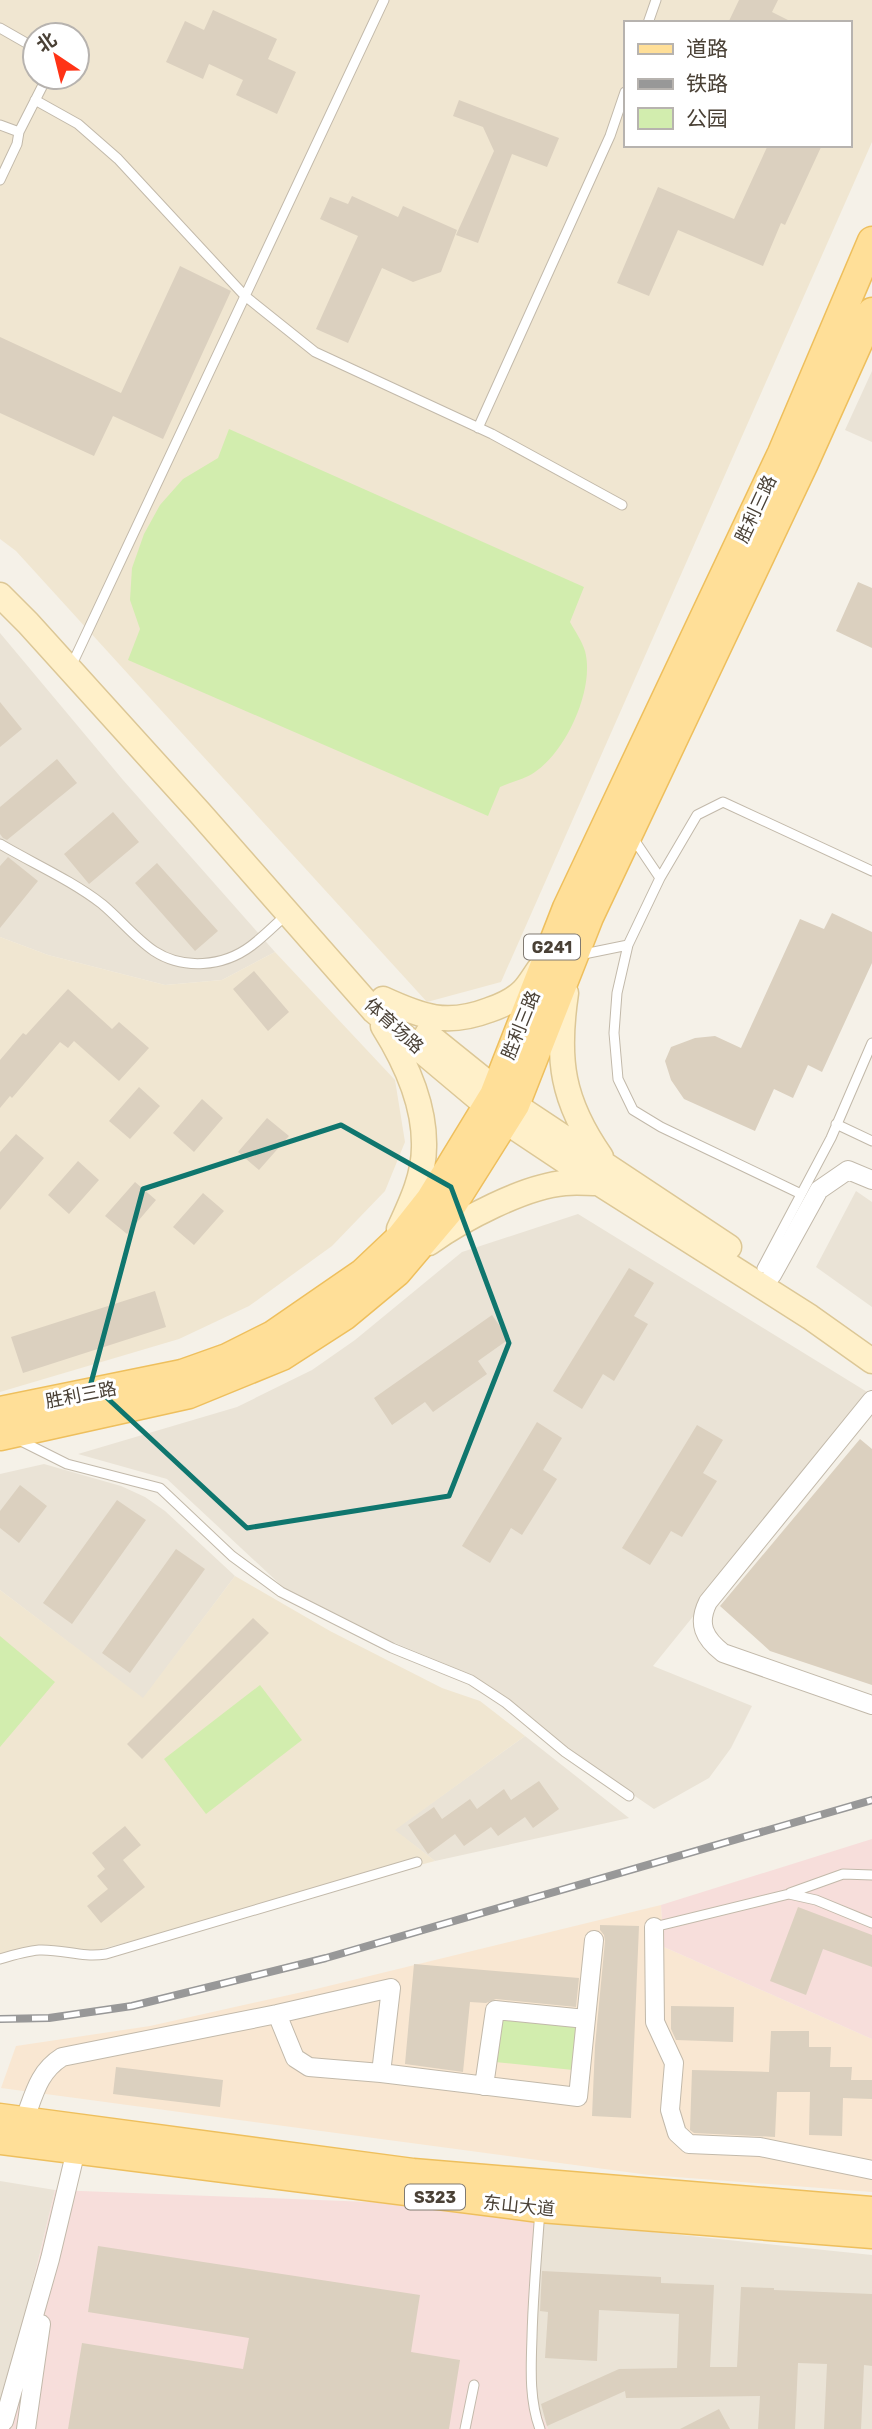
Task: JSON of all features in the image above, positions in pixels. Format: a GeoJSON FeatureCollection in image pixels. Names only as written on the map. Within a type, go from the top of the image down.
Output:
{"type":"FeatureCollection","features":[{"type":"Feature","properties":{"kind":"main road","name":"胜利三路"},"geometry":{"type":"LineString","coordinates":[[564,960],[567,908],[782,453],[872,241]]}},
{"type":"Feature","properties":{"kind":"main road","name":"胜利三路"},"geometry":{"type":"LineString","coordinates":[[2,1427],[182,1374],[227,1358],[284,1328],[363,1273],[400,1252],[430,1200],[500,1105],[564,960],[589,917],[872,312]]}},
{"type":"Feature","properties":{"kind":"main road","name":"体育场路"},"geometry":{"type":"LineString","coordinates":[[0,580],[75,658],[378,1005]]}},
{"type":"Feature","properties":{"kind":"main road","name":"体育场路"},"geometry":{"type":"LineString","coordinates":[[0,595],[288,913],[378,1005],[500,1105],[872,1361]]}},
{"type":"Feature","properties":{"kind":"main road"},"geometry":{"type":"LineString","coordinates":[[378,1005],[452,1020],[476,1016],[501,1006],[564,960]]}},
{"type":"Feature","properties":{"kind":"main road"},"geometry":{"type":"LineString","coordinates":[[400,1252],[491,1206],[562,1183],[603,1174],[567,1093],[560,1054],[564,960]]}},
{"type":"Feature","properties":{"kind":"main road"},"geometry":{"type":"LineString","coordinates":[[378,1005],[411,1081],[421,1114],[425,1147],[400,1252]]}},
{"type":"Feature","properties":{"kind":"main road","name":"体育场路"},"geometry":{"type":"LineString","coordinates":[[603,1174],[767,1272],[872,1343]]}},
{"type":"Feature","properties":{"kind":"main road","name":"东山大道"},"geometry":{"type":"LineString","coordinates":[[7,2129],[76,2150],[540,2208],[872,2234]]}},
{"type":"Feature","properties":{"kind":"main road","name":"东山大道"},"geometry":{"type":"LineString","coordinates":[[7,2129],[413,2173],[872,2211]]}},
{"type":"Feature","properties":{"kind":"street"},"geometry":{"type":"LineString","coordinates":[[767,1272],[819,1190],[848,1170],[872,1180]]}},
{"type":"Feature","properties":{"kind":"street"},"geometry":{"type":"LineString","coordinates":[[872,1400],[708,1602],[701,1623],[712,1644],[723,1653],[872,1704]]}},
{"type":"Feature","properties":{"kind":"street"},"geometry":{"type":"LineString","coordinates":[[654,1927],[655,2022],[674,2063],[670,2110],[677,2133],[689,2144],[760,2147],[872,2169]]}},
{"type":"Feature","properties":{"kind":"street"},"geometry":{"type":"LineString","coordinates":[[277,2014],[295,2057],[309,2067],[578,2097],[594,1940]]}},
{"type":"Feature","properties":{"kind":"street"},"geometry":{"type":"LineString","coordinates":[[7,2129],[49,2065],[62,2057],[391,1988],[381,2073]]}},
{"type":"Feature","properties":{"kind":"street"},"geometry":{"type":"LineString","coordinates":[[484,2086],[495,2010],[586,2019]]}},
{"type":"Feature","properties":{"kind":"street"},"geometry":{"type":"LineString","coordinates":[[0,2425],[4,2421],[50,2259],[76,2150]]}},
{"type":"Feature","properties":{"kind":"street"},"geometry":{"type":"LineString","coordinates":[[26,2429],[50,2259]]}},
{"type":"Feature","properties":{"kind":"lane"},"geometry":{"type":"LineString","coordinates":[[75,658],[384,0]]}},
{"type":"Feature","properties":{"kind":"lane"},"geometry":{"type":"LineString","coordinates":[[649,21],[656,0]]}},
{"type":"Feature","properties":{"kind":"lane"},"geometry":{"type":"LineString","coordinates":[[0,28],[21,40]]}},
{"type":"Feature","properties":{"kind":"lane"},"geometry":{"type":"LineString","coordinates":[[0,180],[17,144],[19,132],[40,91]]}},
{"type":"Feature","properties":{"kind":"lane"},"geometry":{"type":"LineString","coordinates":[[478,428],[611,136],[624,95]]}},
{"type":"Feature","properties":{"kind":"lane"},"geometry":{"type":"LineString","coordinates":[[35,100],[78,124],[118,159],[245,296],[316,352],[478,428],[622,505]]}},
{"type":"Feature","properties":{"kind":"lane"},"geometry":{"type":"LineString","coordinates":[[0,125],[19,132]]}},
{"type":"Feature","properties":{"kind":"lane"},"geometry":{"type":"LineString","coordinates":[[801,1194],[661,1127],[633,1110],[618,1079],[614,1033],[617,993],[628,945],[660,878],[697,815],[723,802],[872,871]]}},
{"type":"Feature","properties":{"kind":"lane"},"geometry":{"type":"LineString","coordinates":[[629,832],[660,878]]}},
{"type":"Feature","properties":{"kind":"lane"},"geometry":{"type":"LineString","coordinates":[[0,844],[81,889],[154,951],[174,962],[215,962],[236,955],[250,947],[288,913]]}},
{"type":"Feature","properties":{"kind":"lane"},"geometry":{"type":"LineString","coordinates":[[564,960],[628,945]]}},
{"type":"Feature","properties":{"kind":"lane"},"geometry":{"type":"LineString","coordinates":[[767,1272],[872,1043]]}},
{"type":"Feature","properties":{"kind":"lane"},"geometry":{"type":"LineString","coordinates":[[836,1124],[872,1141]]}},
{"type":"Feature","properties":{"kind":"lane"},"geometry":{"type":"LineString","coordinates":[[2,1427],[67,1464],[160,1488],[232,1556],[281,1592],[393,1648],[471,1680],[506,1703],[565,1752],[629,1796]]}},
{"type":"Feature","properties":{"kind":"lane"},"geometry":{"type":"LineString","coordinates":[[0,1959],[38,1950],[71,1952],[88,1957],[106,1954],[417,1862]]}},
{"type":"Feature","properties":{"kind":"lane"},"geometry":{"type":"LineString","coordinates":[[654,1927],[789,1894],[843,1874],[872,1875]]}},
{"type":"Feature","properties":{"kind":"lane"},"geometry":{"type":"LineString","coordinates":[[789,1894],[816,1900],[872,1923]]}},
{"type":"Feature","properties":{"kind":"lane"},"geometry":{"type":"LineString","coordinates":[[540,2208],[531,2366],[534,2413],[540,2429]]}},
{"type":"Feature","properties":{"kind":"lane"},"geometry":{"type":"LineString","coordinates":[[465,2429],[474,2385]]}},
{"type":"Feature","properties":{"kind":"highlighted area"},"geometry":{"type":"Polygon","coordinates":[[[341,1125],[451,1187],[509,1343],[449,1496],[247,1528],[91,1383],[143,1189],[341,1125]]]}},
{"type":"Feature","properties":{"kind":"shaded area"},"geometry":{"type":"Polygon","coordinates":[[[0,0],[872,0],[872,142],[501,982],[427,1002],[16,551],[0,539],[0,0]]]}},
{"type":"Feature","properties":{"kind":"shaded area"},"geometry":{"type":"Polygon","coordinates":[[[872,371],[872,442],[845,430],[872,371]]]}},
{"type":"Feature","properties":{"kind":"shaded area"},"geometry":{"type":"Polygon","coordinates":[[[0,633],[123,780],[275,952],[222,980],[165,985],[48,955],[0,937],[0,633]]]}},
{"type":"Feature","properties":{"kind":"shaded area"},"geometry":{"type":"Polygon","coordinates":[[[0,937],[48,955],[165,985],[222,980],[275,952],[395,1080],[405,1142],[385,1191],[332,1246],[249,1306],[179,1339],[0,1392],[0,937]]]}},
{"type":"Feature","properties":{"kind":"shaded area"},"geometry":{"type":"Polygon","coordinates":[[[856,1191],[872,1202],[872,1307],[816,1267],[856,1191]]]}},
{"type":"Feature","properties":{"kind":"shaded area"},"geometry":{"type":"Polygon","coordinates":[[[578,1214],[872,1395],[653,1666],[752,1706],[731,1748],[709,1778],[654,1809],[566,1749],[508,1699],[472,1675],[383,1638],[284,1588],[167,1479],[78,1454],[237,1407],[312,1370],[355,1340],[462,1252],[578,1214]]]}},
{"type":"Feature","properties":{"kind":"shaded area"},"geometry":{"type":"Polygon","coordinates":[[[44,1464],[121,1486],[145,1497],[165,1511],[235,1576],[143,1699],[0,1590],[0,1474],[44,1464]]]}},
{"type":"Feature","properties":{"kind":"shaded area"},"geometry":{"type":"Polygon","coordinates":[[[235,1576],[330,1631],[442,1688],[480,1701],[525,1736],[395,1830],[435,1861],[90,1952],[47,1946],[0,1956],[0,1590],[143,1698],[235,1576]]]}},
{"type":"Feature","properties":{"kind":"shaded area"},"geometry":{"type":"Polygon","coordinates":[[[525,1736],[629,1818],[435,1861],[394,1830],[525,1736]]]}},
{"type":"Feature","properties":{"kind":"shaded area"},"geometry":{"type":"Polygon","coordinates":[[[872,1839],[872,2039],[664,1947],[661,1905],[872,1839]]]}},
{"type":"Feature","properties":{"kind":"shaded area"},"geometry":{"type":"Polygon","coordinates":[[[661,1905],[664,1947],[872,2039],[872,2192],[649,2175],[1,2088],[16,2046],[150,2026],[316,1989],[661,1905]]]}},
{"type":"Feature","properties":{"kind":"shaded area"},"geometry":{"type":"Polygon","coordinates":[[[0,2181],[55,2190],[0,2419],[0,2181]]]}},
{"type":"Feature","properties":{"kind":"shaded area"},"geometry":{"type":"Polygon","coordinates":[[[55,2190],[370,2202],[538,2220],[534,2397],[548,2429],[0,2429],[55,2190]]]}},
{"type":"Feature","properties":{"kind":"shaded area"},"geometry":{"type":"Polygon","coordinates":[[[538,2220],[872,2255],[872,2429],[548,2429],[534,2397],[538,2220]]]}},
{"type":"Feature","properties":{"kind":"green space"},"geometry":{"type":"Polygon","coordinates":[[[229,429],[584,587],[570,622],[584,647],[587,666],[586,682],[576,717],[568,734],[547,762],[531,774],[500,787],[488,816],[128,660],[140,629],[130,600],[132,568],[144,534],[160,505],[183,479],[218,458],[229,429]]]}},
{"type":"Feature","properties":{"kind":"green space"},"geometry":{"type":"Polygon","coordinates":[[[0,1636],[55,1682],[0,1747],[0,1636]]]}},
{"type":"Feature","properties":{"kind":"green space"},"geometry":{"type":"Polygon","coordinates":[[[260,1685],[302,1740],[206,1814],[164,1759],[260,1685]]]}},
{"type":"Feature","properties":{"kind":"green space"},"geometry":{"type":"Polygon","coordinates":[[[500,2014],[579,2023],[573,2070],[495,2062],[500,2014]]]}},
{"type":"Feature","properties":{"kind":"building"},"geometry":{"type":"Polygon","coordinates":[[[739,0],[778,0],[772,12],[790,21],[729,21],[739,0]]]}},
{"type":"Feature","properties":{"kind":"building"},"geometry":{"type":"Polygon","coordinates":[[[213,10],[277,39],[268,59],[296,72],[277,114],[236,95],[243,80],[209,64],[203,79],[166,62],[185,21],[204,30],[213,10]]]}},
{"type":"Feature","properties":{"kind":"building"},"geometry":{"type":"Polygon","coordinates":[[[459,100],[559,138],[547,167],[512,154],[478,243],[456,235],[494,151],[483,127],[453,116],[459,100]]]}},
{"type":"Feature","properties":{"kind":"building"},"geometry":{"type":"Polygon","coordinates":[[[767,147],[821,147],[785,225],[781,223],[763,266],[678,230],[649,296],[617,283],[658,187],[734,219],[767,147]]]}},
{"type":"Feature","properties":{"kind":"building"},"geometry":{"type":"Polygon","coordinates":[[[352,196],[398,217],[403,206],[457,230],[441,272],[413,282],[382,268],[348,343],[316,329],[358,236],[320,219],[330,197],[348,204],[352,196]]]}},
{"type":"Feature","properties":{"kind":"building"},"geometry":{"type":"Polygon","coordinates":[[[180,266],[231,291],[163,439],[113,416],[94,456],[0,413],[0,337],[121,393],[180,266]]]}},
{"type":"Feature","properties":{"kind":"building"},"geometry":{"type":"Polygon","coordinates":[[[858,582],[872,588],[872,648],[836,631],[858,582]]]}},
{"type":"Feature","properties":{"kind":"building"},"geometry":{"type":"Polygon","coordinates":[[[0,702],[22,729],[0,747],[0,702]]]}},
{"type":"Feature","properties":{"kind":"building"},"geometry":{"type":"Polygon","coordinates":[[[57,759],[77,783],[7,840],[3,838],[0,834],[0,807],[57,759]]]}},
{"type":"Feature","properties":{"kind":"building"},"geometry":{"type":"Polygon","coordinates":[[[113,812],[139,842],[89,884],[64,854],[113,812]]]}},
{"type":"Feature","properties":{"kind":"building"},"geometry":{"type":"Polygon","coordinates":[[[8,857],[38,881],[0,928],[0,866],[8,857]]]}},
{"type":"Feature","properties":{"kind":"building"},"geometry":{"type":"Polygon","coordinates":[[[157,863],[218,931],[195,951],[135,883],[157,863]]]}},
{"type":"Feature","properties":{"kind":"building"},"geometry":{"type":"Polygon","coordinates":[[[832,913],[872,932],[872,963],[822,1072],[808,1065],[793,1098],[774,1089],[755,1131],[684,1099],[671,1080],[665,1061],[671,1047],[695,1038],[715,1036],[741,1048],[800,919],[824,929],[832,913]]]}},
{"type":"Feature","properties":{"kind":"building"},"geometry":{"type":"Polygon","coordinates":[[[254,971],[289,1012],[268,1031],[233,989],[254,971]]]}},
{"type":"Feature","properties":{"kind":"building"},"geometry":{"type":"Polygon","coordinates":[[[68,989],[112,1029],[119,1022],[149,1048],[119,1081],[74,1041],[68,1048],[60,1042],[12,1098],[10,1096],[0,1108],[0,1060],[68,989]]]}},
{"type":"Feature","properties":{"kind":"building"},"geometry":{"type":"Polygon","coordinates":[[[139,1087],[160,1106],[130,1139],[109,1121],[139,1087]]]}},
{"type":"Feature","properties":{"kind":"building"},"geometry":{"type":"Polygon","coordinates":[[[202,1099],[223,1118],[194,1152],[173,1133],[202,1099]]]}},
{"type":"Feature","properties":{"kind":"building"},"geometry":{"type":"Polygon","coordinates":[[[267,1118],[289,1136],[259,1170],[238,1152],[267,1118]]]}},
{"type":"Feature","properties":{"kind":"building"},"geometry":{"type":"Polygon","coordinates":[[[16,1134],[44,1158],[0,1210],[0,1152],[16,1134]]]}},
{"type":"Feature","properties":{"kind":"building"},"geometry":{"type":"Polygon","coordinates":[[[78,1161],[99,1180],[69,1214],[48,1195],[78,1161]]]}},
{"type":"Feature","properties":{"kind":"building"},"geometry":{"type":"Polygon","coordinates":[[[135,1182],[156,1200],[127,1234],[105,1216],[135,1182]]]}},
{"type":"Feature","properties":{"kind":"building"},"geometry":{"type":"Polygon","coordinates":[[[203,1193],[224,1211],[194,1245],[173,1227],[203,1193]]]}},
{"type":"Feature","properties":{"kind":"building"},"geometry":{"type":"Polygon","coordinates":[[[629,1268],[654,1283],[634,1316],[648,1324],[614,1381],[603,1374],[582,1409],[553,1391],[629,1268]]]}},
{"type":"Feature","properties":{"kind":"building"},"geometry":{"type":"Polygon","coordinates":[[[155,1291],[166,1327],[23,1373],[11,1337],[155,1291]]]}},
{"type":"Feature","properties":{"kind":"building"},"geometry":{"type":"Polygon","coordinates":[[[492,1315],[509,1339],[478,1361],[487,1374],[433,1412],[425,1402],[392,1425],[374,1398],[492,1315]]]}},
{"type":"Feature","properties":{"kind":"building"},"geometry":{"type":"Polygon","coordinates":[[[537,1422],[562,1438],[543,1470],[557,1479],[522,1535],[511,1528],[490,1563],[462,1546],[537,1422]]]}},
{"type":"Feature","properties":{"kind":"building"},"geometry":{"type":"Polygon","coordinates":[[[697,1425],[723,1440],[703,1473],[717,1481],[682,1537],[671,1531],[650,1565],[622,1548],[697,1425]]]}},
{"type":"Feature","properties":{"kind":"building"},"geometry":{"type":"Polygon","coordinates":[[[860,1439],[872,1449],[872,1685],[770,1651],[720,1606],[860,1439]]]}},
{"type":"Feature","properties":{"kind":"building"},"geometry":{"type":"Polygon","coordinates":[[[20,1485],[47,1506],[19,1543],[0,1528],[0,1511],[20,1485]]]}},
{"type":"Feature","properties":{"kind":"building"},"geometry":{"type":"Polygon","coordinates":[[[117,1500],[146,1520],[72,1624],[43,1603],[117,1500]]]}},
{"type":"Feature","properties":{"kind":"building"},"geometry":{"type":"Polygon","coordinates":[[[176,1549],[205,1569],[130,1673],[102,1653],[176,1549]]]}},
{"type":"Feature","properties":{"kind":"building"},"geometry":{"type":"Polygon","coordinates":[[[253,1618],[269,1633],[142,1759],[127,1744],[253,1618]]]}},
{"type":"Feature","properties":{"kind":"building"},"geometry":{"type":"Polygon","coordinates":[[[539,1781],[559,1809],[533,1828],[525,1817],[498,1836],[491,1827],[464,1846],[455,1834],[428,1854],[408,1825],[434,1807],[442,1819],[470,1799],[477,1809],[504,1789],[511,1800],[539,1781]]]}},
{"type":"Feature","properties":{"kind":"building"},"geometry":{"type":"Polygon","coordinates":[[[125,1826],[141,1845],[123,1860],[145,1887],[101,1923],[87,1906],[108,1889],[97,1876],[105,1869],[92,1853],[125,1826]]]}},
{"type":"Feature","properties":{"kind":"building"},"geometry":{"type":"Polygon","coordinates":[[[798,1907],[872,1935],[872,1967],[823,1949],[806,1995],[770,1981],[798,1907]]]}},
{"type":"Feature","properties":{"kind":"building"},"geometry":{"type":"Polygon","coordinates":[[[600,1925],[639,1926],[631,2118],[592,2116],[595,2046],[605,1941],[600,1925]]]}},
{"type":"Feature","properties":{"kind":"building"},"geometry":{"type":"Polygon","coordinates":[[[414,1964],[579,1978],[576,2007],[496,1999],[486,2003],[470,2002],[463,2072],[405,2064],[414,1964]]]}},
{"type":"Feature","properties":{"kind":"building"},"geometry":{"type":"Polygon","coordinates":[[[671,2006],[734,2007],[733,2042],[676,2040],[671,2029],[671,2006]]]}},
{"type":"Feature","properties":{"kind":"building"},"geometry":{"type":"Polygon","coordinates":[[[771,2031],[809,2031],[809,2047],[831,2047],[830,2067],[852,2067],[851,2080],[872,2080],[872,2099],[843,2098],[842,2136],[809,2135],[810,2092],[777,2092],[775,2137],[694,2133],[690,2130],[692,2070],[769,2072],[771,2031]]]}},
{"type":"Feature","properties":{"kind":"building"},"geometry":{"type":"Polygon","coordinates":[[[116,2067],[223,2080],[220,2107],[113,2094],[116,2067]]]}},
{"type":"Feature","properties":{"kind":"building"},"geometry":{"type":"Polygon","coordinates":[[[98,2246],[420,2295],[411,2352],[460,2360],[449,2429],[68,2429],[82,2343],[243,2369],[249,2338],[88,2312],[98,2246]]]}},
{"type":"Feature","properties":{"kind":"building"},"geometry":{"type":"Polygon","coordinates":[[[542,2271],[661,2277],[661,2283],[714,2285],[710,2367],[737,2367],[741,2287],[872,2294],[872,2366],[864,2365],[861,2429],[824,2429],[827,2364],[798,2363],[795,2429],[758,2429],[760,2396],[626,2398],[625,2391],[547,2426],[541,2404],[619,2369],[677,2368],[679,2314],[599,2310],[597,2361],[545,2358],[548,2312],[540,2311],[542,2271]]]}},
{"type":"Feature","properties":{"kind":"building"},"geometry":{"type":"Polygon","coordinates":[[[719,2409],[730,2429],[680,2429],[719,2409]]]}},
{"type":"Feature","properties":{"kind":"railway"},"geometry":{"type":"LineString","coordinates":[[0,2019],[49,2018],[132,2006],[326,1958],[872,1800]]}}]}
